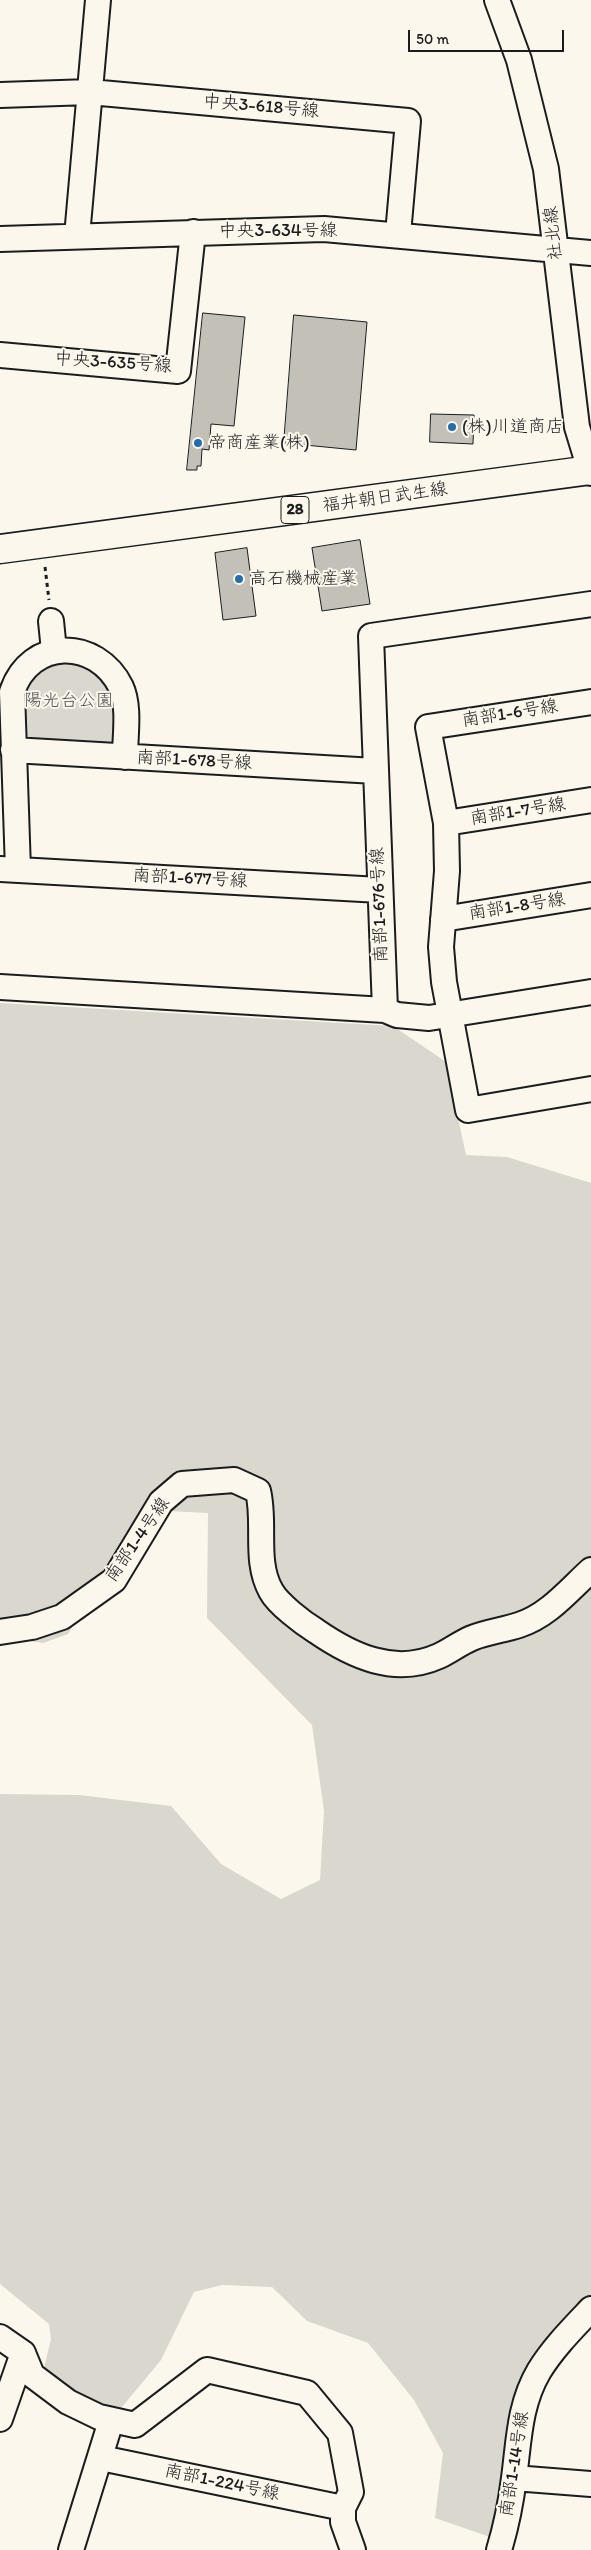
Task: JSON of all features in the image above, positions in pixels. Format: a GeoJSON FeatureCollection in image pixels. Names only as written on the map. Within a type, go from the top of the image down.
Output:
{"type":"FeatureCollection","features":[{"type":"Feature","properties":{"kind":"main road","name":"福井朝日武生線"},"geometry":{"type":"LineString","coordinates":[[0,549],[590,471]]}},
{"type":"Feature","properties":{"kind":"street"},"geometry":{"type":"LineString","coordinates":[[77,236],[98,0]]}},
{"type":"Feature","properties":{"kind":"street","name":"社北線"},"geometry":{"type":"LineString","coordinates":[[497,0],[519,60],[532,105],[546,169],[577,427],[590,471]]}},
{"type":"Feature","properties":{"kind":"street","name":"中央3-618号線"},"geometry":{"type":"LineString","coordinates":[[0,95],[90,92],[408,121],[398,234]]}},
{"type":"Feature","properties":{"kind":"street","name":"中央3-634号線"},"geometry":{"type":"LineString","coordinates":[[0,239],[324,229],[398,234],[591,253]]}},
{"type":"Feature","properties":{"kind":"street","name":"中央3-635号線"},"geometry":{"type":"LineString","coordinates":[[0,355],[178,371],[193,232]]}},
{"type":"Feature","properties":{"kind":"street","name":"南部1-676号線"},"geometry":{"type":"LineString","coordinates":[[385,1010],[371,636],[591,604]]}},
{"type":"Feature","properties":{"kind":"street"},"geometry":{"type":"LineString","coordinates":[[51,621],[54,652]]}},
{"type":"Feature","properties":{"kind":"street"},"geometry":{"type":"LineString","coordinates":[[9,870],[13,750],[12,692],[17,676],[43,655],[54,652],[68,650],[98,658],[112,672],[122,689],[125,705],[125,757]]}},
{"type":"Feature","properties":{"kind":"street","name":"南部1-6号線"},"geometry":{"type":"LineString","coordinates":[[446,823],[428,727],[591,702]]}},
{"type":"Feature","properties":{"kind":"street","name":"南部1-678号線"},"geometry":{"type":"LineString","coordinates":[[13,750],[375,771]]}},
{"type":"Feature","properties":{"kind":"street","name":"南部1-7号線"},"geometry":{"type":"LineString","coordinates":[[446,823],[591,800]]}},
{"type":"Feature","properties":{"kind":"street"},"geometry":{"type":"LineString","coordinates":[[446,823],[447,871],[441,947],[444,982],[468,1110],[591,1089]]}},
{"type":"Feature","properties":{"kind":"street","name":"南部1-677号線"},"geometry":{"type":"LineString","coordinates":[[9,870],[380,890]]}},
{"type":"Feature","properties":{"kind":"street","name":"南部1-8号線"},"geometry":{"type":"LineString","coordinates":[[443,919],[591,895]]}},
{"type":"Feature","properties":{"kind":"street"},"geometry":{"type":"LineString","coordinates":[[0,987],[385,1010],[397,1015],[429,1018],[591,992]]}},
{"type":"Feature","properties":{"kind":"street","name":"南部1-4号線"},"geometry":{"type":"LineString","coordinates":[[0,1632],[32,1627],[62,1617],[101,1591],[114,1580],[161,1502],[182,1484],[208,1480],[234,1480],[258,1491],[262,1507],[262,1568],[272,1592],[305,1624],[340,1648],[381,1664],[408,1665],[437,1657],[471,1638],[520,1625],[551,1608],[591,1570]]}},
{"type":"Feature","properties":{"kind":"street","name":"南部1-14号線"},"geometry":{"type":"LineString","coordinates":[[500,2550],[514,2478],[520,2417],[526,2398],[539,2370],[563,2339],[591,2309]]}},
{"type":"Feature","properties":{"kind":"street"},"geometry":{"type":"LineString","coordinates":[[0,2337],[23,2354],[32,2375],[68,2402],[110,2421],[135,2425],[207,2370],[307,2393],[340,2433],[351,2492],[343,2508],[343,2522],[353,2550]]}},
{"type":"Feature","properties":{"kind":"street"},"geometry":{"type":"LineString","coordinates":[[0,2419],[23,2354]]}},
{"type":"Feature","properties":{"kind":"street"},"geometry":{"type":"LineString","coordinates":[[71,2550],[101,2458],[110,2421]]}},
{"type":"Feature","properties":{"kind":"street","name":"南部1-224号線"},"geometry":{"type":"LineString","coordinates":[[101,2458],[343,2508]]}},
{"type":"Feature","properties":{"kind":"street"},"geometry":{"type":"LineString","coordinates":[[514,2478],[591,2484]]}},
{"type":"Feature","properties":{"kind":"path"},"geometry":{"type":"LineString","coordinates":[[45,562],[51,621]]}},
{"type":"Feature","properties":{"kind":"green space","name":"陽光台公園"},"geometry":{"type":"Polygon","coordinates":[[[57,660],[95,667],[114,693],[116,740],[109,746],[25,741],[20,693],[25,680],[57,660]]]}},
{"type":"Feature","properties":{"kind":"green space"},"geometry":{"type":"Polygon","coordinates":[[[0,1003],[393,1026],[446,1062],[466,1155],[507,1157],[591,1183],[591,2294],[562,2324],[520,2384],[511,2411],[502,2497],[493,2538],[435,2518],[443,2453],[414,2400],[368,2343],[307,2321],[272,2287],[222,2285],[194,2292],[161,2360],[117,2413],[93,2405],[43,2372],[51,2339],[49,2324],[0,2284],[0,1794],[79,1795],[171,1806],[221,1864],[281,1899],[320,1880],[324,1811],[312,1725],[207,1618],[208,1513],[168,1511],[78,1618],[68,1634],[43,1643],[22,1640],[0,1643],[0,1003]]]}},
{"type":"Feature","properties":{"kind":"building"},"geometry":{"type":"Polygon","coordinates":[[[203,313],[245,317],[234,426],[211,424],[209,450],[202,449],[201,466],[197,466],[197,470],[187,470],[203,313]]]}},
{"type":"Feature","properties":{"kind":"building"},"geometry":{"type":"Polygon","coordinates":[[[294,315],[367,322],[356,450],[284,443],[294,315]]]}},
{"type":"Feature","properties":{"kind":"building"},"geometry":{"type":"Polygon","coordinates":[[[431,414],[474,415],[473,444],[430,442],[431,414]]]}},
{"type":"Feature","properties":{"kind":"building"},"geometry":{"type":"Polygon","coordinates":[[[360,540],[370,604],[322,611],[312,548],[360,540]]]}},
{"type":"Feature","properties":{"kind":"building"},"geometry":{"type":"Polygon","coordinates":[[[247,548],[256,616],[223,620],[215,553],[247,548]]]}},
{"type":"Feature","properties":{"kind":"place","name":"(株)川道商店"},"geometry":{"type":"Point","coordinates":[452,427]}},
{"type":"Feature","properties":{"kind":"place","name":"帝商産業(株)"},"geometry":{"type":"Point","coordinates":[198,443]}},
{"type":"Feature","properties":{"kind":"place","name":"高石機械産業"},"geometry":{"type":"Point","coordinates":[239,579]}}]}
